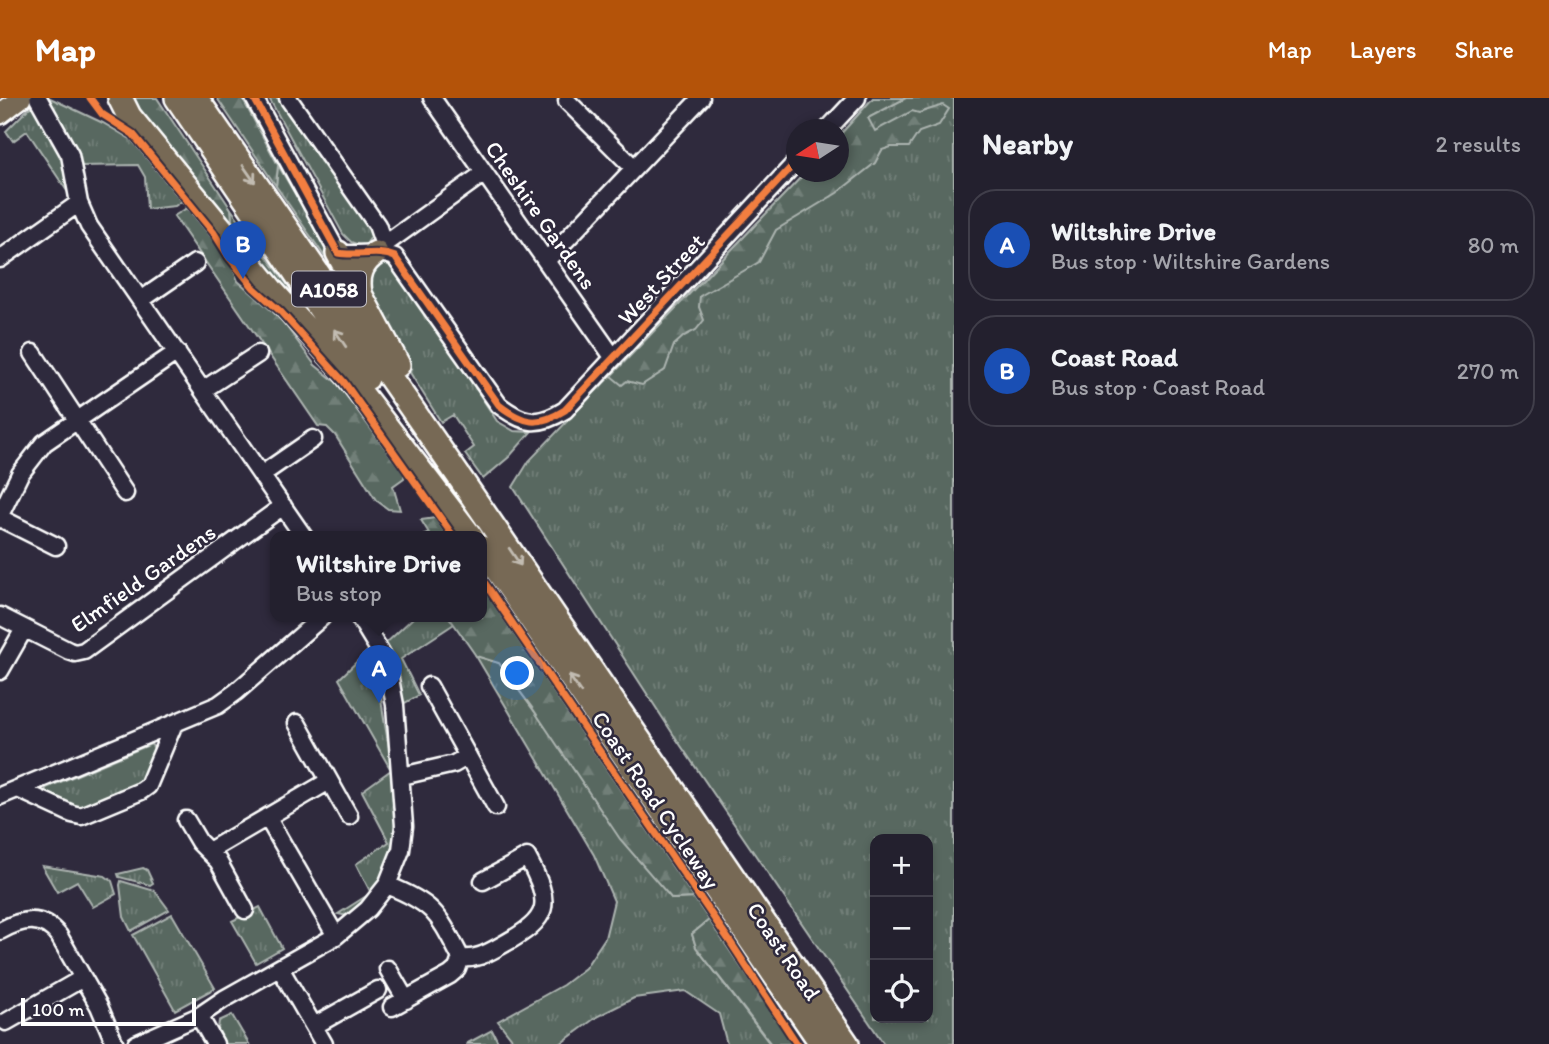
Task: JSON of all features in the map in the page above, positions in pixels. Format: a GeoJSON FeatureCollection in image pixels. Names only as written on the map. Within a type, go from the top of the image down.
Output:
{"type":"FeatureCollection","features":[{"type":"Feature","properties":{"kind":"highway"},"geometry":{"type":"LineString","coordinates":[[120,98],[129,116],[240,252],[341,367],[467,531]]}},
{"type":"Feature","properties":{"kind":"highway","name":"A1058"},"geometry":{"type":"LineString","coordinates":[[177,98],[468,531]]}},
{"type":"Feature","properties":{"kind":"highway","name":"Coast Road"},"geometry":{"type":"LineString","coordinates":[[196,98],[463,481],[847,1044]]}},
{"type":"Feature","properties":{"kind":"highway"},"geometry":{"type":"LineString","coordinates":[[360,293],[361,270],[369,258],[381,250]]}},
{"type":"Feature","properties":{"kind":"highway"},"geometry":{"type":"LineString","coordinates":[[338,253],[463,481]]}},
{"type":"Feature","properties":{"kind":"highway","name":"Coast Road"},"geometry":{"type":"LineString","coordinates":[[487,557],[822,1044]]}},
{"type":"Feature","properties":{"kind":"street"},"geometry":{"type":"LineString","coordinates":[[37,98],[70,155],[79,203],[89,226],[300,531]]}},
{"type":"Feature","properties":{"kind":"street"},"geometry":{"type":"LineString","coordinates":[[254,98],[338,253],[356,256],[381,250],[484,173]]}},
{"type":"Feature","properties":{"kind":"street"},"geometry":{"type":"LineString","coordinates":[[288,98],[377,225],[381,250]]}},
{"type":"Feature","properties":{"kind":"street","name":"Cheshire Gardens"},"geometry":{"type":"LineString","coordinates":[[432,98],[613,358]]}},
{"type":"Feature","properties":{"kind":"street"},"geometry":{"type":"LineString","coordinates":[[546,261],[701,98]]}},
{"type":"Feature","properties":{"kind":"street"},"geometry":{"type":"LineString","coordinates":[[837,119],[857,98]]}},
{"type":"Feature","properties":{"kind":"street"},"geometry":{"type":"LineString","coordinates":[[567,101],[634,168]]}},
{"type":"Feature","properties":{"kind":"street","name":"West Street"},"geometry":{"type":"LineString","coordinates":[[381,250],[398,260],[499,405],[516,418],[533,422],[550,419],[565,410],[786,173]]}},
{"type":"Feature","properties":{"kind":"street"},"geometry":{"type":"LineString","coordinates":[[0,259],[79,203]]}},
{"type":"Feature","properties":{"kind":"street"},"geometry":{"type":"LineString","coordinates":[[141,300],[195,263]]}},
{"type":"Feature","properties":{"kind":"street"},"geometry":{"type":"LineString","coordinates":[[56,546],[0,517],[20,474],[36,451],[177,352]]}},
{"type":"Feature","properties":{"kind":"street"},"geometry":{"type":"LineString","coordinates":[[33,353],[125,493]]}},
{"type":"Feature","properties":{"kind":"street"},"geometry":{"type":"LineString","coordinates":[[203,390],[258,354]]}},
{"type":"Feature","properties":{"kind":"street"},"geometry":{"type":"LineString","coordinates":[[261,475],[313,439]]}},
{"type":"Feature","properties":{"kind":"street","name":"Elmfield Gardens"},"geometry":{"type":"LineString","coordinates":[[0,616],[69,651],[84,651],[283,506]]}},
{"type":"Feature","properties":{"kind":"street"},"geometry":{"type":"LineString","coordinates":[[0,796],[173,726],[226,700],[316,622]]}},
{"type":"Feature","properties":{"kind":"street"},"geometry":{"type":"LineString","coordinates":[[136,1044],[200,1016],[224,999],[336,936],[368,909],[387,885],[398,861],[403,838],[405,815],[402,776],[389,671],[378,646],[362,622]]}},
{"type":"Feature","properties":{"kind":"street"},"geometry":{"type":"LineString","coordinates":[[0,671],[24,629]]}},
{"type":"Feature","properties":{"kind":"street"},"geometry":{"type":"LineString","coordinates":[[429,686],[496,807]]}},
{"type":"Feature","properties":{"kind":"street"},"geometry":{"type":"LineString","coordinates":[[297,723],[349,816]]}},
{"type":"Feature","properties":{"kind":"street"},"geometry":{"type":"LineString","coordinates":[[18,789],[72,814],[87,815],[148,786],[173,726]]}},
{"type":"Feature","properties":{"kind":"street"},"geometry":{"type":"LineString","coordinates":[[402,776],[454,764],[468,756]]}},
{"type":"Feature","properties":{"kind":"street"},"geometry":{"type":"LineString","coordinates":[[209,851],[329,781]]}},
{"type":"Feature","properties":{"kind":"street"},"geometry":{"type":"LineString","coordinates":[[267,817],[336,936]]}},
{"type":"Feature","properties":{"kind":"street"},"geometry":{"type":"LineString","coordinates":[[186,820],[199,842],[218,861],[245,910]]}},
{"type":"Feature","properties":{"kind":"street"},"geometry":{"type":"LineString","coordinates":[[461,958],[483,955],[526,932],[541,912],[543,889],[527,857],[483,881]]}},
{"type":"Feature","properties":{"kind":"street"},"geometry":{"type":"LineString","coordinates":[[387,885],[428,904],[461,958]]}},
{"type":"Feature","properties":{"kind":"street"},"geometry":{"type":"LineString","coordinates":[[0,931],[26,920],[47,924],[59,936],[83,978],[104,1016],[115,1044]]}},
{"type":"Feature","properties":{"kind":"street"},"geometry":{"type":"LineString","coordinates":[[388,969],[399,1004],[454,973],[461,958]]}},
{"type":"Feature","properties":{"kind":"street"},"geometry":{"type":"LineString","coordinates":[[280,968],[324,1044]]}},
{"type":"Feature","properties":{"kind":"street"},"geometry":{"type":"LineString","coordinates":[[6,1022],[83,978]]}},
{"type":"Feature","properties":{"kind":"street"},"geometry":{"type":"LineString","coordinates":[[314,1027],[378,990]]}},
{"type":"Feature","properties":{"kind":"street"},"geometry":{"type":"LineString","coordinates":[[200,1016],[215,1044]]}},
{"type":"Feature","properties":{"kind":"green space"},"geometry":{"type":"Polygon","coordinates":[[[50,98],[132,140],[182,201],[175,206],[147,209],[145,177],[138,165],[81,166],[72,142],[50,107],[50,98]]]}},
{"type":"Feature","properties":{"kind":"green space"},"geometry":{"type":"Polygon","coordinates":[[[132,98],[157,98],[231,209],[233,231],[137,118],[132,98]]]}},
{"type":"Feature","properties":{"kind":"green space"},"geometry":{"type":"Polygon","coordinates":[[[217,98],[242,98],[278,165],[276,186],[217,98]]]}},
{"type":"Feature","properties":{"kind":"green space"},"geometry":{"type":"Polygon","coordinates":[[[269,98],[283,98],[371,225],[371,237],[364,247],[351,242],[343,234],[269,98]]]}},
{"type":"Feature","properties":{"kind":"green space"},"geometry":{"type":"Polygon","coordinates":[[[873,98],[954,98],[954,1044],[884,1044],[675,737],[513,487],[529,461],[796,182],[849,182],[849,125],[873,98]]]}},
{"type":"Feature","properties":{"kind":"green space"},"geometry":{"type":"Polygon","coordinates":[[[873,98],[906,98],[868,118],[875,131],[912,111],[919,113],[943,105],[949,109],[939,125],[919,132],[909,147],[882,150],[875,163],[837,193],[776,230],[759,262],[700,296],[699,307],[704,320],[696,330],[674,345],[665,370],[642,385],[627,381],[622,385],[611,376],[796,182],[849,182],[849,125],[873,98]]]}},
{"type":"Feature","properties":{"kind":"green space"},"geometry":{"type":"Polygon","coordinates":[[[33,107],[59,147],[66,167],[69,194],[27,131],[13,141],[6,131],[33,107]]]}},
{"type":"Feature","properties":{"kind":"green space"},"geometry":{"type":"Polygon","coordinates":[[[278,165],[328,250],[349,292],[276,186],[278,165]]]}},
{"type":"Feature","properties":{"kind":"green space"},"geometry":{"type":"Polygon","coordinates":[[[187,208],[223,252],[238,281],[280,318],[315,365],[337,383],[404,474],[404,478],[393,486],[400,510],[388,509],[376,500],[335,435],[327,427],[318,426],[174,216],[187,208]]]}},
{"type":"Feature","properties":{"kind":"green space"},"geometry":{"type":"Polygon","coordinates":[[[231,209],[311,316],[306,319],[233,231],[231,209]]]}},
{"type":"Feature","properties":{"kind":"green space"},"geometry":{"type":"Polygon","coordinates":[[[385,262],[396,267],[497,421],[514,431],[531,432],[509,457],[483,479],[465,454],[474,447],[453,415],[441,422],[392,344],[369,300],[368,266],[385,262]]]}},
{"type":"Feature","properties":{"kind":"green space"},"geometry":{"type":"Polygon","coordinates":[[[435,518],[444,531],[428,531],[421,520],[435,518]]]}},
{"type":"Feature","properties":{"kind":"green space"},"geometry":{"type":"Polygon","coordinates":[[[487,594],[694,898],[672,899],[620,839],[499,663],[476,656],[452,622],[487,622],[487,594]]]}},
{"type":"Feature","properties":{"kind":"green space"},"geometry":{"type":"Polygon","coordinates":[[[409,622],[454,624],[401,659],[419,695],[401,705],[384,645],[409,622]]]}},
{"type":"Feature","properties":{"kind":"green space"},"geometry":{"type":"Polygon","coordinates":[[[370,649],[378,666],[393,773],[396,826],[384,875],[370,897],[348,916],[338,914],[371,893],[356,864],[389,842],[362,791],[391,770],[339,679],[370,649]]]}},
{"type":"Feature","properties":{"kind":"green space"},"geometry":{"type":"Polygon","coordinates":[[[476,656],[499,663],[672,899],[694,898],[709,920],[692,934],[696,947],[770,1044],[727,1044],[719,1014],[685,991],[634,998],[598,1016],[560,1044],[516,1044],[498,1021],[563,985],[585,968],[605,938],[614,901],[594,855],[476,656]]]}},
{"type":"Feature","properties":{"kind":"green space"},"geometry":{"type":"Polygon","coordinates":[[[151,744],[156,751],[145,779],[134,788],[94,806],[78,808],[45,793],[46,788],[151,744]]]}},
{"type":"Feature","properties":{"kind":"green space"},"geometry":{"type":"Polygon","coordinates":[[[42,866],[105,876],[112,881],[116,894],[93,907],[77,881],[57,892],[42,866]]]}},
{"type":"Feature","properties":{"kind":"green space"},"geometry":{"type":"Polygon","coordinates":[[[143,868],[147,870],[153,883],[150,885],[119,877],[118,874],[143,868]]]}},
{"type":"Feature","properties":{"kind":"green space"},"geometry":{"type":"Polygon","coordinates":[[[121,881],[155,891],[169,910],[131,931],[124,917],[121,881]]]}},
{"type":"Feature","properties":{"kind":"green space"},"geometry":{"type":"Polygon","coordinates":[[[260,907],[282,948],[256,963],[232,921],[260,907]]]}},
{"type":"Feature","properties":{"kind":"green space"},"geometry":{"type":"Polygon","coordinates":[[[172,914],[215,988],[175,1010],[133,935],[172,914]]]}},
{"type":"Feature","properties":{"kind":"green space"},"geometry":{"type":"Polygon","coordinates":[[[709,920],[793,1044],[771,1044],[696,947],[692,934],[709,920]]]}},
{"type":"Feature","properties":{"kind":"green space"},"geometry":{"type":"Polygon","coordinates":[[[232,1015],[249,1044],[221,1044],[218,1038],[221,1035],[218,1029],[219,1021],[232,1015]]]}},
{"type":"Feature","properties":{"kind":"green space"},"geometry":{"type":"Polygon","coordinates":[[[492,1030],[499,1044],[466,1044],[492,1030]]]}},
{"type":"Feature","properties":{"kind":"cycle path"},"geometry":{"type":"LineString","coordinates":[[90,98],[102,114],[133,134],[214,233],[254,288],[280,311],[344,382],[450,531]]}},
{"type":"Feature","properties":{"kind":"cycle path"},"geometry":{"type":"LineString","coordinates":[[254,98],[338,253],[395,257],[499,405],[516,416],[531,421],[547,419],[565,410],[786,173]]}},
{"type":"Feature","properties":{"kind":"cycle path","name":"Coast Road Cycleway"},"geometry":{"type":"LineString","coordinates":[[487,586],[797,1044]]}},
{"type":"Feature","properties":{"kind":"place","name":"Coast Road"},"geometry":{"type":"Point","coordinates":[243,279]}},
{"type":"Feature","properties":{"kind":"place","name":"Wiltshire Drive"},"geometry":{"type":"Point","coordinates":[379,703]}}]}
